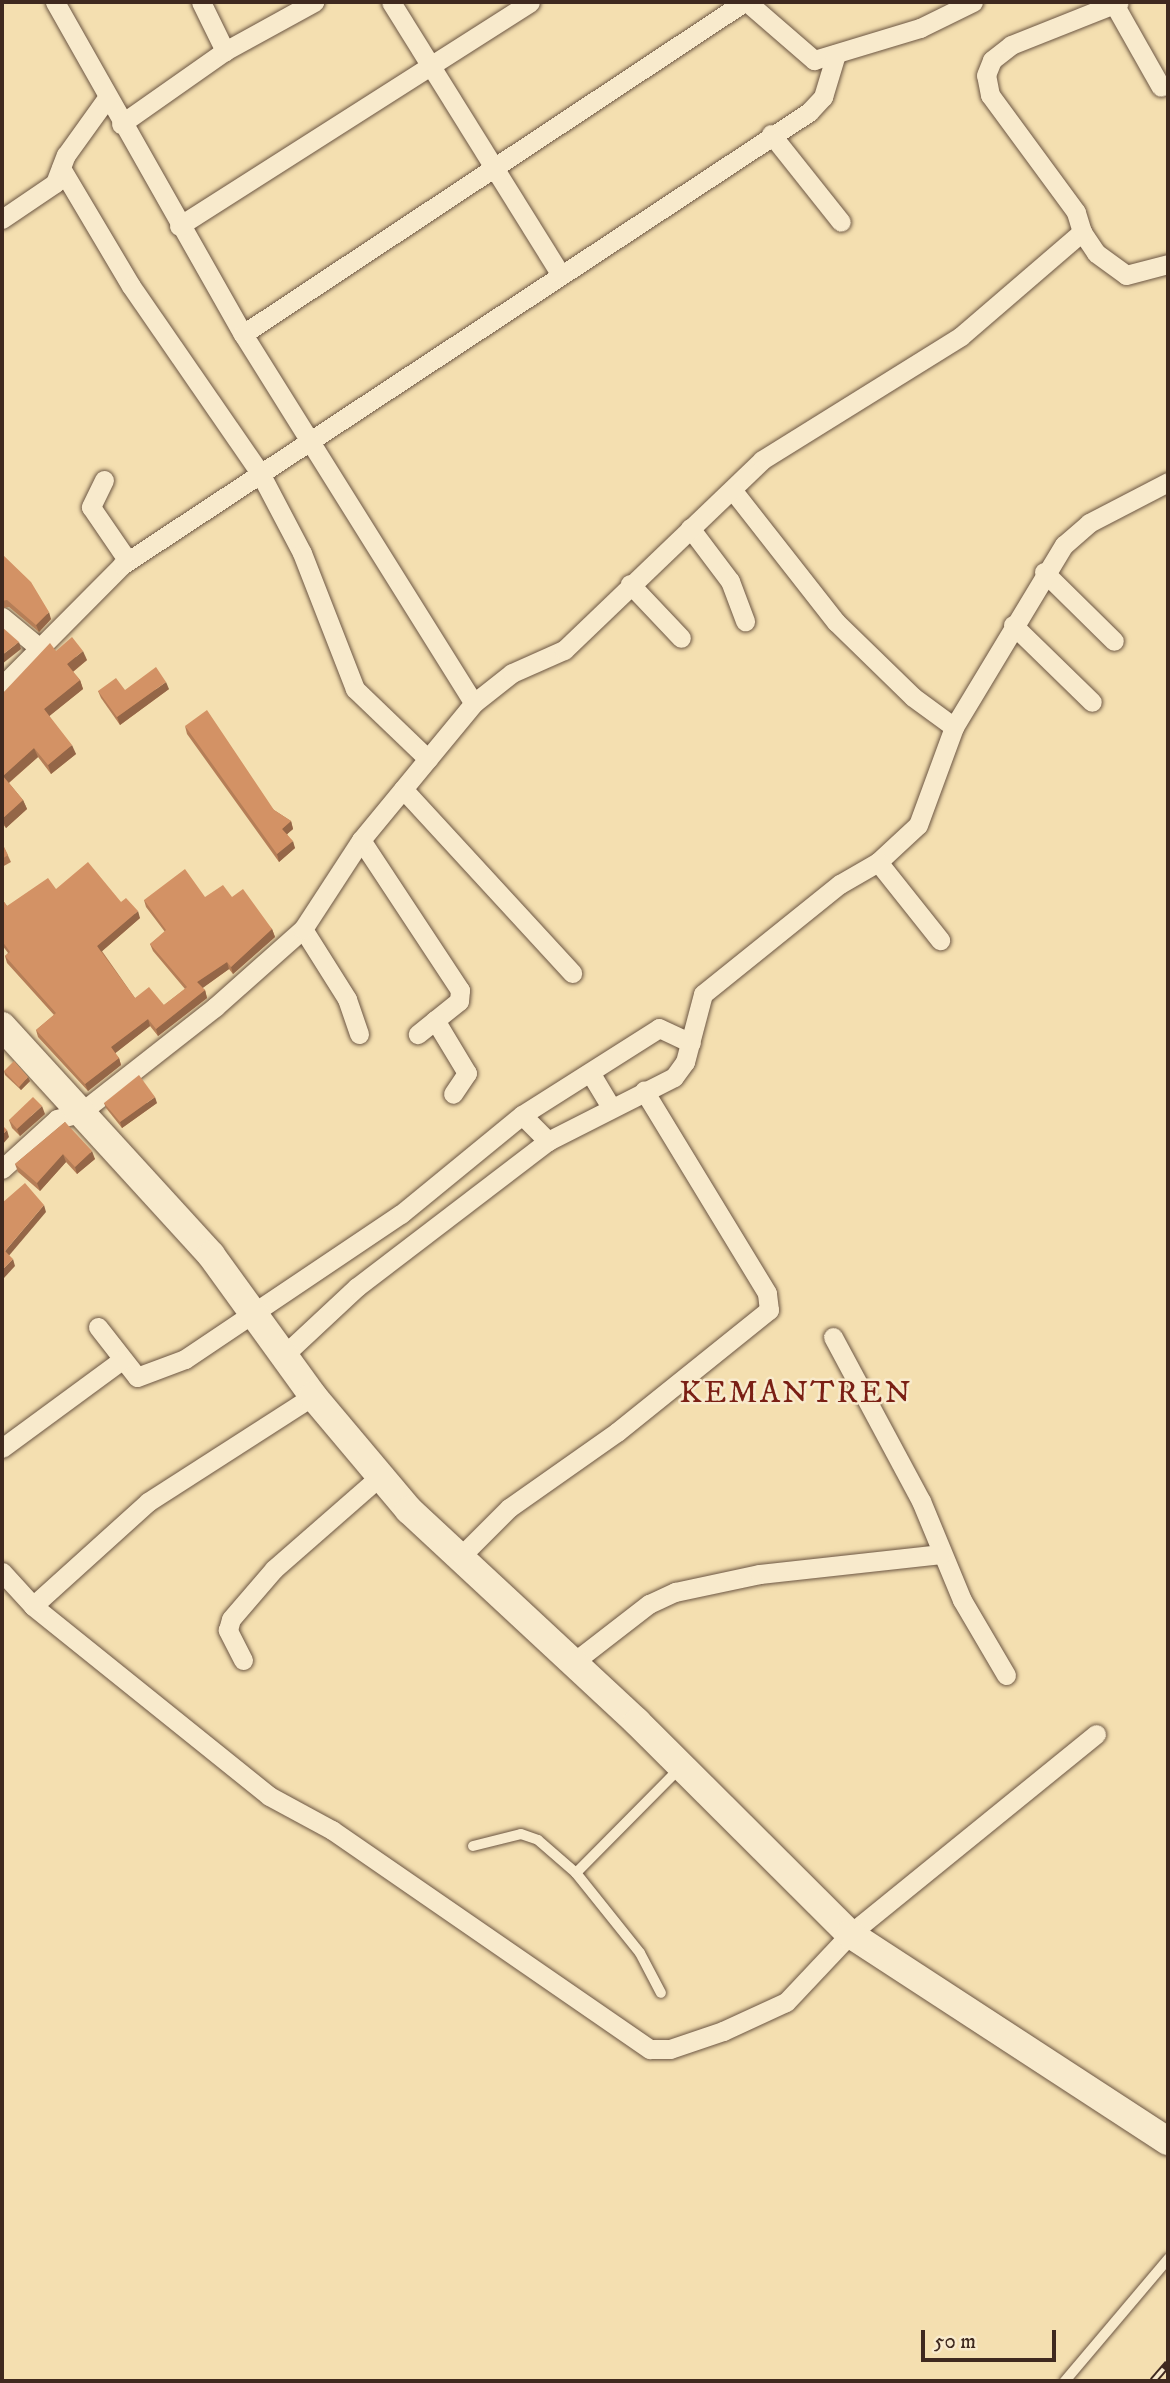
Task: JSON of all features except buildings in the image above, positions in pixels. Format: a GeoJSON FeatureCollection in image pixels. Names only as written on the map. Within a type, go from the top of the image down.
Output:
{"type":"FeatureCollection","features":[{"type":"Feature","properties":{"kind":"street"},"geometry":{"type":"LineString","coordinates":[[55,2],[121,124],[243,334],[474,703]]}},
{"type":"Feature","properties":{"kind":"street"},"geometry":{"type":"LineString","coordinates":[[201,2],[225,51]]}},
{"type":"Feature","properties":{"kind":"street"},"geometry":{"type":"LineString","coordinates":[[121,124],[225,51],[314,2]]}},
{"type":"Feature","properties":{"kind":"street"},"geometry":{"type":"LineString","coordinates":[[391,2],[560,274]]}},
{"type":"Feature","properties":{"kind":"street"},"geometry":{"type":"LineString","coordinates":[[179,226],[431,65],[502,8],[530,2]]}},
{"type":"Feature","properties":{"kind":"street"},"geometry":{"type":"LineString","coordinates":[[243,334],[746,2],[808,59],[836,54],[920,28],[973,2]]}},
{"type":"Feature","properties":{"kind":"street"},"geometry":{"type":"LineString","coordinates":[[1161,87],[1117,3],[1010,45],[986,75],[990,95],[1076,212],[1082,232],[1096,253],[1126,275],[1168,264]]}},
{"type":"Feature","properties":{"kind":"street"},"geometry":{"type":"LineString","coordinates":[[2,686],[37,646],[128,561],[817,106],[836,54]]}},
{"type":"Feature","properties":{"kind":"street"},"geometry":{"type":"LineString","coordinates":[[2,219],[55,183],[61,168],[107,98]]}},
{"type":"Feature","properties":{"kind":"street"},"geometry":{"type":"LineString","coordinates":[[771,134],[841,222]]}},
{"type":"Feature","properties":{"kind":"street"},"geometry":{"type":"LineString","coordinates":[[61,168],[131,286],[260,472],[307,564],[355,689],[428,759]]}},
{"type":"Feature","properties":{"kind":"street"},"geometry":{"type":"LineString","coordinates":[[2,1168],[57,1119],[79,1113],[303,929],[360,839],[474,703],[512,673],[564,650],[690,528],[734,492],[762,460],[804,430],[974,326],[1082,232]]}},
{"type":"Feature","properties":{"kind":"street"},"geometry":{"type":"LineString","coordinates":[[104,480],[91,507],[128,561]]}},
{"type":"Feature","properties":{"kind":"street"},"geometry":{"type":"LineString","coordinates":[[98,1327],[138,1377],[147,1377],[271,1335],[536,1128],[593,1077],[679,1037],[714,982],[840,884],[878,862],[918,825],[945,721],[1013,625],[1045,572],[1074,534],[1168,482]]}},
{"type":"Feature","properties":{"kind":"street"},"geometry":{"type":"LineString","coordinates":[[734,492],[836,622],[945,721]]}},
{"type":"Feature","properties":{"kind":"street"},"geometry":{"type":"LineString","coordinates":[[690,528],[730,581],[745,621]]}},
{"type":"Feature","properties":{"kind":"street"},"geometry":{"type":"LineString","coordinates":[[1045,572],[1114,641]]}},
{"type":"Feature","properties":{"kind":"street"},"geometry":{"type":"LineString","coordinates":[[630,584],[681,638]]}},
{"type":"Feature","properties":{"kind":"street"},"geometry":{"type":"LineString","coordinates":[[2,617],[37,646]]}},
{"type":"Feature","properties":{"kind":"street"},"geometry":{"type":"LineString","coordinates":[[1013,625],[1092,702]]}},
{"type":"Feature","properties":{"kind":"street"},"geometry":{"type":"LineString","coordinates":[[403,789],[572,973]]}},
{"type":"Feature","properties":{"kind":"street"},"geometry":{"type":"LineString","coordinates":[[360,839],[460,990],[459,1001],[418,1034]]}},
{"type":"Feature","properties":{"kind":"street"},"geometry":{"type":"LineString","coordinates":[[878,862],[940,940]]}},
{"type":"Feature","properties":{"kind":"street"},"geometry":{"type":"LineString","coordinates":[[303,929],[347,999],[359,1034]]}},
{"type":"Feature","properties":{"kind":"street"},"geometry":{"type":"LineString","coordinates":[[435,1020],[467,1073],[453,1094]]}},
{"type":"Feature","properties":{"kind":"street"},"geometry":{"type":"LineString","coordinates":[[2,1026],[79,1113],[155,1189],[271,1335],[313,1396],[379,1477],[570,1665],[682,1766],[850,1934],[1168,2141]]}},
{"type":"Feature","properties":{"kind":"street"},"geometry":{"type":"LineString","coordinates":[[271,1335],[536,1128],[644,1091],[681,1070],[679,1037]]}},
{"type":"Feature","properties":{"kind":"street"},"geometry":{"type":"LineString","coordinates":[[593,1077],[608,1103]]}},
{"type":"Feature","properties":{"kind":"street"},"geometry":{"type":"LineString","coordinates":[[459,1558],[509,1508],[617,1432],[769,1310],[767,1293],[644,1091]]}},
{"type":"Feature","properties":{"kind":"street"},"geometry":{"type":"LineString","coordinates":[[834,1337],[921,1501],[941,1554],[1006,1675]]}},
{"type":"Feature","properties":{"kind":"street"},"geometry":{"type":"LineString","coordinates":[[2,1448],[122,1360]]}},
{"type":"Feature","properties":{"kind":"street"},"geometry":{"type":"LineString","coordinates":[[33,1606],[148,1502],[313,1396]]}},
{"type":"Feature","properties":{"kind":"street"},"geometry":{"type":"LineString","coordinates":[[243,1660],[228,1630],[231,1619],[274,1569],[379,1477]]}},
{"type":"Feature","properties":{"kind":"street"},"geometry":{"type":"LineString","coordinates":[[570,1665],[649,1604],[675,1592],[760,1574],[941,1554]]}},
{"type":"Feature","properties":{"kind":"street"},"geometry":{"type":"LineString","coordinates":[[2,1572],[33,1606],[269,1796],[332,1830],[650,2049],[670,2049],[723,2031],[786,2002],[850,1934],[1096,1734]]}},
{"type":"Feature","properties":{"kind":"lane"},"geometry":{"type":"LineString","coordinates":[[576,1873],[682,1766]]}},
{"type":"Feature","properties":{"kind":"lane"},"geometry":{"type":"LineString","coordinates":[[473,1846],[520,1834],[538,1840],[576,1873],[640,1954],[662,1993]]}},
{"type":"Feature","properties":{"kind":"lane"},"geometry":{"type":"LineString","coordinates":[[1065,2381],[1168,2259]]}},
{"type":"Feature","properties":{"kind":"railway"},"geometry":{"type":"LineString","coordinates":[[1153,2381],[1168,2364]]}},
{"type":"Feature","properties":{"kind":"district","name":"KEMANTREN"},"geometry":{"type":"Point","coordinates":[796,1393]}}]}
